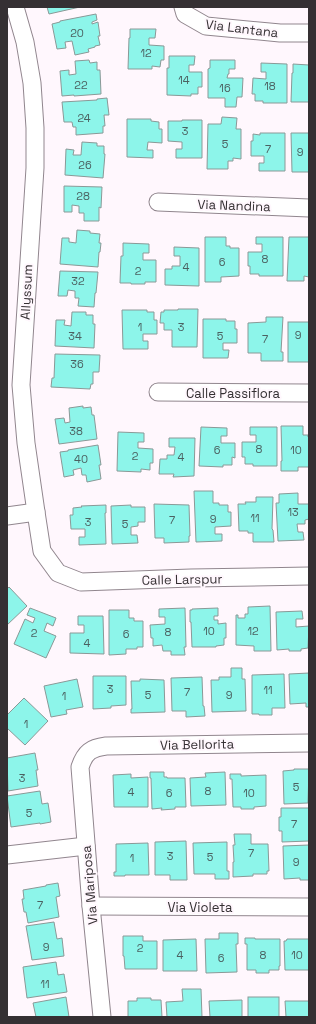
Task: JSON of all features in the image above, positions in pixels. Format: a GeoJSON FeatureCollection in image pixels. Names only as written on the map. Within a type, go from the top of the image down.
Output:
{"type":"FeatureCollection","features":[{"type":"Feature","properties":{"kind":"street","name":"Allyssum"},"geometry":{"type":"LineString","coordinates":[[14,7],[25,42],[32,83],[35,128],[35,168],[21,386],[26,443],[42,551],[58,573]]}},
{"type":"Feature","properties":{"kind":"street","name":"Via Lantana"},"geometry":{"type":"LineString","coordinates":[[183,7],[185,14],[206,26],[280,33],[309,34]]}},
{"type":"Feature","properties":{"kind":"street","name":"Via Nandina"},"geometry":{"type":"LineString","coordinates":[[158,202],[309,208]]}},
{"type":"Feature","properties":{"kind":"street","name":"Calle Passiflora"},"geometry":{"type":"LineString","coordinates":[[158,392],[309,393]]}},
{"type":"Feature","properties":{"kind":"street"},"geometry":{"type":"LineString","coordinates":[[7,516],[36,512]]}},
{"type":"Feature","properties":{"kind":"street","name":"Calle Larspur"},"geometry":{"type":"LineString","coordinates":[[58,573],[81,582],[309,576]]}},
{"type":"Feature","properties":{"kind":"street","name":"Via Bellorita"},"geometry":{"type":"LineString","coordinates":[[86,754],[98,747],[106,746],[309,743]]}},
{"type":"Feature","properties":{"kind":"street","name":"Via Mariposa"},"geometry":{"type":"LineString","coordinates":[[86,754],[80,766],[91,906],[102,1017]]}},
{"type":"Feature","properties":{"kind":"street"},"geometry":{"type":"LineString","coordinates":[[7,855],[86,846]]}},
{"type":"Feature","properties":{"kind":"street","name":"Via Violeta"},"geometry":{"type":"LineString","coordinates":[[91,906],[309,907]]}},
{"type":"Feature","properties":{"kind":"building"},"geometry":{"type":"Polygon","coordinates":[[[47,7],[80,7],[49,14],[47,7]]]}},
{"type":"Feature","properties":{"kind":"building"},"geometry":{"type":"Polygon","coordinates":[[[96,14],[97,20],[92,22],[92,24],[98,22],[100,36],[98,36],[100,45],[88,49],[89,52],[75,55],[72,41],[65,42],[66,48],[57,49],[52,24],[96,14]]]}},
{"type":"Feature","properties":{"kind":"building"},"geometry":{"type":"Polygon","coordinates":[[[130,29],[156,29],[155,38],[149,38],[149,45],[164,46],[164,60],[161,60],[160,67],[152,66],[152,69],[128,69],[130,29]]]}},
{"type":"Feature","properties":{"kind":"building"},"geometry":{"type":"Polygon","coordinates":[[[169,56],[195,56],[194,65],[189,65],[189,72],[202,72],[202,87],[198,87],[198,94],[191,94],[191,96],[167,95],[167,68],[169,68],[169,56]]]}},
{"type":"Feature","properties":{"kind":"building"},"geometry":{"type":"Polygon","coordinates":[[[89,60],[90,63],[97,62],[97,70],[100,70],[101,94],[62,96],[60,71],[69,70],[69,75],[76,74],[75,61],[89,60]]]}},
{"type":"Feature","properties":{"kind":"building"},"geometry":{"type":"Polygon","coordinates":[[[210,60],[235,60],[235,69],[229,69],[227,78],[243,78],[242,97],[237,97],[236,107],[225,107],[225,98],[208,98],[208,69],[210,68],[210,60]]]}},
{"type":"Feature","properties":{"kind":"building"},"geometry":{"type":"Polygon","coordinates":[[[261,63],[287,64],[287,103],[263,103],[263,101],[255,101],[255,94],[252,94],[253,78],[266,79],[266,72],[261,72],[261,63]]]}},
{"type":"Feature","properties":{"kind":"building"},"geometry":{"type":"Polygon","coordinates":[[[293,64],[309,65],[309,102],[291,102],[293,64]]]}},
{"type":"Feature","properties":{"kind":"building"},"geometry":{"type":"Polygon","coordinates":[[[107,98],[109,115],[104,115],[105,126],[103,126],[103,133],[76,135],[76,127],[73,127],[72,122],[64,122],[62,102],[107,98]]]}},
{"type":"Feature","properties":{"kind":"building"},"geometry":{"type":"Polygon","coordinates":[[[222,117],[237,118],[236,129],[241,129],[241,159],[233,158],[233,161],[228,161],[228,169],[207,169],[208,124],[221,124],[222,117]]]}},
{"type":"Feature","properties":{"kind":"building"},"geometry":{"type":"Polygon","coordinates":[[[127,119],[151,119],[151,121],[159,122],[159,129],[162,129],[162,143],[148,142],[147,150],[153,150],[153,158],[127,157],[127,119]]]}},
{"type":"Feature","properties":{"kind":"building"},"geometry":{"type":"Polygon","coordinates":[[[202,120],[202,158],[176,158],[176,149],[182,149],[182,142],[168,141],[168,121],[202,120]]]}},
{"type":"Feature","properties":{"kind":"building"},"geometry":{"type":"Polygon","coordinates":[[[260,133],[285,133],[285,171],[259,171],[259,163],[264,163],[264,156],[251,156],[251,141],[253,141],[253,134],[260,135],[260,133]]]}},
{"type":"Feature","properties":{"kind":"building"},"geometry":{"type":"Polygon","coordinates":[[[291,133],[309,133],[309,172],[292,172],[291,133]]]}},
{"type":"Feature","properties":{"kind":"building"},"geometry":{"type":"Polygon","coordinates":[[[82,142],[97,143],[97,146],[104,146],[105,154],[103,178],[65,175],[66,149],[74,150],[73,155],[81,155],[82,142]]]}},
{"type":"Feature","properties":{"kind":"building"},"geometry":{"type":"Polygon","coordinates":[[[64,186],[102,187],[101,208],[99,207],[99,221],[84,221],[84,213],[79,213],[79,206],[72,205],[72,212],[64,212],[64,186]]]}},
{"type":"Feature","properties":{"kind":"building"},"geometry":{"type":"Polygon","coordinates":[[[77,230],[90,231],[90,233],[100,234],[99,243],[101,243],[98,267],[60,264],[62,238],[69,238],[69,242],[76,243],[77,230]]]}},
{"type":"Feature","properties":{"kind":"building"},"geometry":{"type":"Polygon","coordinates":[[[205,237],[226,237],[226,246],[230,246],[230,248],[239,248],[239,276],[221,277],[221,282],[205,282],[205,237]]]}},
{"type":"Feature","properties":{"kind":"building"},"geometry":{"type":"Polygon","coordinates":[[[256,237],[283,237],[283,276],[259,276],[259,274],[250,274],[250,266],[248,266],[248,252],[262,252],[262,244],[256,244],[256,237]]]}},
{"type":"Feature","properties":{"kind":"building"},"geometry":{"type":"Polygon","coordinates":[[[289,237],[309,237],[309,277],[304,276],[304,281],[287,281],[289,237]]]}},
{"type":"Feature","properties":{"kind":"building"},"geometry":{"type":"Polygon","coordinates":[[[123,243],[149,244],[149,253],[143,253],[143,260],[156,260],[156,282],[145,282],[145,284],[120,283],[123,243]]]}},
{"type":"Feature","properties":{"kind":"building"},"geometry":{"type":"Polygon","coordinates":[[[174,247],[199,248],[199,286],[165,285],[165,269],[172,269],[172,266],[180,266],[180,256],[174,256],[174,247]]]}},
{"type":"Feature","properties":{"kind":"building"},"geometry":{"type":"Polygon","coordinates":[[[60,271],[98,272],[94,307],[78,306],[79,298],[75,298],[75,291],[68,290],[67,296],[58,296],[60,271]]]}},
{"type":"Feature","properties":{"kind":"building"},"geometry":{"type":"Polygon","coordinates":[[[198,309],[197,347],[172,347],[172,330],[164,330],[164,323],[160,323],[161,312],[164,312],[164,310],[198,309]]]}},
{"type":"Feature","properties":{"kind":"building"},"geometry":{"type":"Polygon","coordinates":[[[122,310],[147,310],[147,312],[154,312],[154,320],[157,320],[157,334],[143,334],[143,341],[148,341],[148,349],[123,349],[122,310]]]}},
{"type":"Feature","properties":{"kind":"building"},"geometry":{"type":"Polygon","coordinates":[[[72,312],[86,312],[86,315],[93,315],[93,324],[95,324],[94,348],[55,346],[56,320],[65,320],[64,325],[71,326],[72,312]]]}},
{"type":"Feature","properties":{"kind":"building"},"geometry":{"type":"Polygon","coordinates":[[[266,317],[283,317],[281,352],[283,352],[283,361],[261,361],[261,353],[248,353],[248,323],[266,322],[266,317]]]}},
{"type":"Feature","properties":{"kind":"building"},"geometry":{"type":"Polygon","coordinates":[[[203,319],[226,319],[226,321],[235,321],[235,329],[237,329],[237,343],[223,343],[223,350],[229,350],[228,358],[203,358],[203,319]]]}},
{"type":"Feature","properties":{"kind":"building"},"geometry":{"type":"Polygon","coordinates":[[[288,322],[309,322],[309,362],[288,362],[288,322]]]}},
{"type":"Feature","properties":{"kind":"building"},"geometry":{"type":"Polygon","coordinates":[[[55,354],[100,355],[99,372],[93,372],[93,384],[91,384],[90,389],[51,387],[52,378],[54,378],[55,354]]]}},
{"type":"Feature","properties":{"kind":"building"},"geometry":{"type":"Polygon","coordinates":[[[83,406],[83,408],[91,407],[92,415],[94,415],[97,439],[59,444],[55,419],[64,418],[65,423],[70,422],[69,408],[83,406]]]}},
{"type":"Feature","properties":{"kind":"building"},"geometry":{"type":"Polygon","coordinates":[[[281,426],[303,426],[303,435],[308,435],[309,437],[309,467],[298,467],[298,471],[281,471],[281,426]]]}},
{"type":"Feature","properties":{"kind":"building"},"geometry":{"type":"Polygon","coordinates":[[[201,427],[227,428],[227,436],[221,436],[221,443],[235,443],[235,458],[232,457],[232,465],[223,465],[223,467],[199,466],[201,427]]]}},
{"type":"Feature","properties":{"kind":"building"},"geometry":{"type":"Polygon","coordinates":[[[250,427],[277,427],[277,466],[253,466],[253,464],[245,464],[245,457],[242,457],[242,442],[256,442],[256,435],[250,435],[250,427]]]}},
{"type":"Feature","properties":{"kind":"building"},"geometry":{"type":"Polygon","coordinates":[[[118,432],[144,433],[144,442],[138,442],[138,448],[153,449],[153,463],[150,463],[150,470],[141,469],[141,472],[117,471],[118,432]]]}},
{"type":"Feature","properties":{"kind":"building"},"geometry":{"type":"Polygon","coordinates":[[[169,438],[195,438],[194,476],[173,477],[174,474],[159,474],[160,459],[167,459],[167,455],[174,455],[175,447],[169,447],[169,438]]]}},
{"type":"Feature","properties":{"kind":"building"},"geometry":{"type":"Polygon","coordinates":[[[98,445],[101,465],[99,465],[101,479],[87,482],[86,475],[82,475],[81,468],[73,470],[74,475],[64,477],[60,452],[98,445]]]}},
{"type":"Feature","properties":{"kind":"building"},"geometry":{"type":"Polygon","coordinates":[[[194,491],[213,491],[213,503],[228,505],[228,512],[231,512],[231,526],[215,527],[215,534],[222,534],[222,541],[196,542],[194,491]]]}},
{"type":"Feature","properties":{"kind":"building"},"geometry":{"type":"Polygon","coordinates":[[[298,493],[298,504],[309,504],[309,519],[305,520],[305,524],[297,524],[298,532],[303,532],[304,540],[278,541],[276,503],[279,503],[279,494],[298,493]]]}},
{"type":"Feature","properties":{"kind":"building"},"geometry":{"type":"Polygon","coordinates":[[[256,497],[273,497],[272,529],[274,542],[253,542],[253,533],[248,533],[248,531],[239,531],[238,504],[246,504],[245,502],[256,502],[256,497]]]}},
{"type":"Feature","properties":{"kind":"building"},"geometry":{"type":"Polygon","coordinates":[[[154,504],[189,505],[189,542],[164,543],[164,538],[155,538],[154,504]]]}},
{"type":"Feature","properties":{"kind":"building"},"geometry":{"type":"Polygon","coordinates":[[[106,505],[106,544],[79,545],[79,537],[85,537],[85,529],[71,529],[70,515],[73,515],[73,508],[82,507],[81,506],[106,505]]]}},
{"type":"Feature","properties":{"kind":"building"},"geometry":{"type":"Polygon","coordinates":[[[131,505],[131,507],[145,507],[145,522],[138,522],[138,526],[131,527],[131,535],[137,535],[138,543],[112,544],[111,506],[131,505]]]}},
{"type":"Feature","properties":{"kind":"building"},"geometry":{"type":"Polygon","coordinates":[[[9,587],[27,606],[7,625],[7,589],[9,587]]]}},
{"type":"Feature","properties":{"kind":"building"},"geometry":{"type":"Polygon","coordinates":[[[270,606],[271,651],[254,651],[254,646],[236,645],[236,615],[238,615],[238,618],[245,618],[245,614],[248,614],[248,607],[270,606]]]}},
{"type":"Feature","properties":{"kind":"building"},"geometry":{"type":"Polygon","coordinates":[[[30,608],[56,618],[53,626],[47,623],[44,631],[56,636],[46,658],[14,644],[25,619],[33,623],[35,618],[27,615],[30,608]]]}},
{"type":"Feature","properties":{"kind":"building"},"geometry":{"type":"Polygon","coordinates":[[[185,608],[185,655],[171,655],[171,651],[163,651],[162,645],[153,646],[150,625],[165,624],[165,617],[159,617],[159,609],[185,608]]]}},
{"type":"Feature","properties":{"kind":"building"},"geometry":{"type":"Polygon","coordinates":[[[218,608],[218,616],[214,616],[214,620],[218,620],[218,624],[226,623],[226,638],[224,638],[224,645],[216,647],[192,647],[190,610],[218,608]]]}},
{"type":"Feature","properties":{"kind":"building"},"geometry":{"type":"Polygon","coordinates":[[[109,610],[129,610],[129,618],[134,618],[134,621],[143,621],[143,647],[137,647],[137,649],[126,649],[126,654],[109,655],[109,610]]]}},
{"type":"Feature","properties":{"kind":"building"},"geometry":{"type":"Polygon","coordinates":[[[302,611],[303,619],[296,619],[296,627],[309,626],[308,648],[301,649],[301,651],[289,651],[289,649],[277,650],[276,612],[302,611]]]}},
{"type":"Feature","properties":{"kind":"building"},"geometry":{"type":"Polygon","coordinates":[[[78,616],[103,616],[104,654],[70,653],[70,633],[84,633],[84,625],[78,625],[78,616]]]}},
{"type":"Feature","properties":{"kind":"building"},"geometry":{"type":"Polygon","coordinates":[[[231,668],[242,668],[242,679],[245,679],[246,711],[212,712],[211,680],[219,680],[219,677],[231,677],[231,668]]]}},
{"type":"Feature","properties":{"kind":"building"},"geometry":{"type":"Polygon","coordinates":[[[309,673],[309,707],[306,707],[306,703],[290,704],[289,674],[309,673]]]}},
{"type":"Feature","properties":{"kind":"building"},"geometry":{"type":"Polygon","coordinates":[[[284,674],[285,708],[272,708],[272,715],[252,714],[252,675],[284,674]]]}},
{"type":"Feature","properties":{"kind":"building"},"geometry":{"type":"Polygon","coordinates":[[[93,676],[126,676],[126,705],[93,709],[93,676]]]}},
{"type":"Feature","properties":{"kind":"building"},"geometry":{"type":"Polygon","coordinates":[[[202,677],[203,706],[205,716],[186,717],[186,711],[172,711],[171,678],[202,677]]]}},
{"type":"Feature","properties":{"kind":"building"},"geometry":{"type":"Polygon","coordinates":[[[77,679],[83,707],[66,710],[67,714],[51,717],[44,686],[77,679]]]}},
{"type":"Feature","properties":{"kind":"building"},"geometry":{"type":"Polygon","coordinates":[[[140,679],[164,680],[165,712],[131,713],[131,681],[140,681],[140,679]]]}},
{"type":"Feature","properties":{"kind":"building"},"geometry":{"type":"Polygon","coordinates":[[[24,698],[48,721],[25,745],[7,728],[7,715],[24,698]]]}},
{"type":"Feature","properties":{"kind":"building"},"geometry":{"type":"Polygon","coordinates":[[[35,753],[38,770],[36,770],[38,786],[8,791],[7,758],[35,753]]]}},
{"type":"Feature","properties":{"kind":"building"},"geometry":{"type":"Polygon","coordinates":[[[309,769],[308,803],[284,804],[283,771],[309,769]]]}},
{"type":"Feature","properties":{"kind":"building"},"geometry":{"type":"Polygon","coordinates":[[[150,772],[164,772],[164,777],[167,778],[185,778],[186,807],[175,807],[175,809],[161,810],[162,808],[152,809],[150,772]]]}},
{"type":"Feature","properties":{"kind":"building"},"geometry":{"type":"Polygon","coordinates":[[[225,772],[226,805],[191,806],[190,778],[206,777],[205,773],[225,772]]]}},
{"type":"Feature","properties":{"kind":"building"},"geometry":{"type":"Polygon","coordinates":[[[131,774],[131,778],[148,777],[148,807],[114,807],[113,775],[131,774]]]}},
{"type":"Feature","properties":{"kind":"building"},"geometry":{"type":"Polygon","coordinates":[[[230,774],[241,774],[241,776],[266,775],[266,806],[254,807],[254,809],[241,809],[241,807],[233,807],[232,779],[230,779],[230,774]]]}},
{"type":"Feature","properties":{"kind":"building"},"geometry":{"type":"Polygon","coordinates":[[[40,791],[42,804],[48,803],[51,822],[11,827],[7,796],[40,791]]]}},
{"type":"Feature","properties":{"kind":"building"},"geometry":{"type":"Polygon","coordinates":[[[281,808],[309,808],[309,841],[282,842],[282,831],[279,831],[279,817],[281,817],[281,808]]]}},
{"type":"Feature","properties":{"kind":"building"},"geometry":{"type":"Polygon","coordinates":[[[234,834],[251,834],[251,844],[268,844],[269,871],[267,871],[267,874],[253,874],[253,876],[233,877],[233,845],[235,845],[234,834]]]}},
{"type":"Feature","properties":{"kind":"building"},"geometry":{"type":"Polygon","coordinates":[[[186,841],[187,880],[170,880],[170,875],[155,875],[155,842],[186,841]]]}},
{"type":"Feature","properties":{"kind":"building"},"geometry":{"type":"Polygon","coordinates":[[[227,842],[227,871],[229,871],[229,879],[215,879],[215,874],[194,874],[193,843],[227,842]]]}},
{"type":"Feature","properties":{"kind":"building"},"geometry":{"type":"Polygon","coordinates":[[[148,843],[149,875],[114,876],[114,872],[116,872],[116,844],[148,843]]]}},
{"type":"Feature","properties":{"kind":"building"},"geometry":{"type":"Polygon","coordinates":[[[309,845],[309,880],[300,880],[300,878],[284,879],[283,846],[309,845]]]}},
{"type":"Feature","properties":{"kind":"building"},"geometry":{"type":"Polygon","coordinates":[[[58,883],[60,896],[56,897],[59,917],[28,923],[26,912],[24,912],[22,899],[24,899],[23,890],[58,883]]]}},
{"type":"Feature","properties":{"kind":"building"},"geometry":{"type":"Polygon","coordinates":[[[54,922],[57,939],[62,938],[64,956],[32,960],[26,926],[54,922]]]}},
{"type":"Feature","properties":{"kind":"building"},"geometry":{"type":"Polygon","coordinates":[[[219,933],[238,933],[238,944],[236,944],[237,972],[206,973],[205,939],[219,939],[219,933]]]}},
{"type":"Feature","properties":{"kind":"building"},"geometry":{"type":"Polygon","coordinates":[[[123,936],[143,936],[143,941],[157,941],[157,969],[125,969],[123,956],[123,936]]]}},
{"type":"Feature","properties":{"kind":"building"},"geometry":{"type":"Polygon","coordinates":[[[245,938],[280,939],[279,970],[269,970],[269,973],[256,973],[256,970],[247,970],[247,944],[245,944],[245,938]]]}},
{"type":"Feature","properties":{"kind":"building"},"geometry":{"type":"Polygon","coordinates":[[[196,939],[197,971],[163,971],[163,940],[196,939]]]}},
{"type":"Feature","properties":{"kind":"building"},"geometry":{"type":"Polygon","coordinates":[[[287,939],[309,939],[309,970],[285,970],[284,941],[287,939]]]}},
{"type":"Feature","properties":{"kind":"building"},"geometry":{"type":"Polygon","coordinates":[[[56,962],[58,975],[64,974],[67,992],[27,998],[23,967],[56,962]]]}},
{"type":"Feature","properties":{"kind":"building"},"geometry":{"type":"Polygon","coordinates":[[[182,989],[201,989],[202,1017],[167,1017],[166,1002],[183,1001],[182,989]]]}},
{"type":"Feature","properties":{"kind":"building"},"geometry":{"type":"Polygon","coordinates":[[[66,997],[69,1017],[36,1017],[33,1003],[66,997]]]}},
{"type":"Feature","properties":{"kind":"building"},"geometry":{"type":"Polygon","coordinates":[[[248,997],[279,997],[279,1017],[248,1017],[248,997]]]}},
{"type":"Feature","properties":{"kind":"building"},"geometry":{"type":"Polygon","coordinates":[[[137,998],[161,1000],[162,1017],[128,1017],[128,1001],[137,1001],[137,998]]]}},
{"type":"Feature","properties":{"kind":"building"},"geometry":{"type":"Polygon","coordinates":[[[242,1000],[242,1017],[210,1017],[209,1001],[242,1000]]]}},
{"type":"Feature","properties":{"kind":"building"},"geometry":{"type":"Polygon","coordinates":[[[285,1001],[309,1001],[309,1017],[286,1017],[285,1001]]]}}]}
